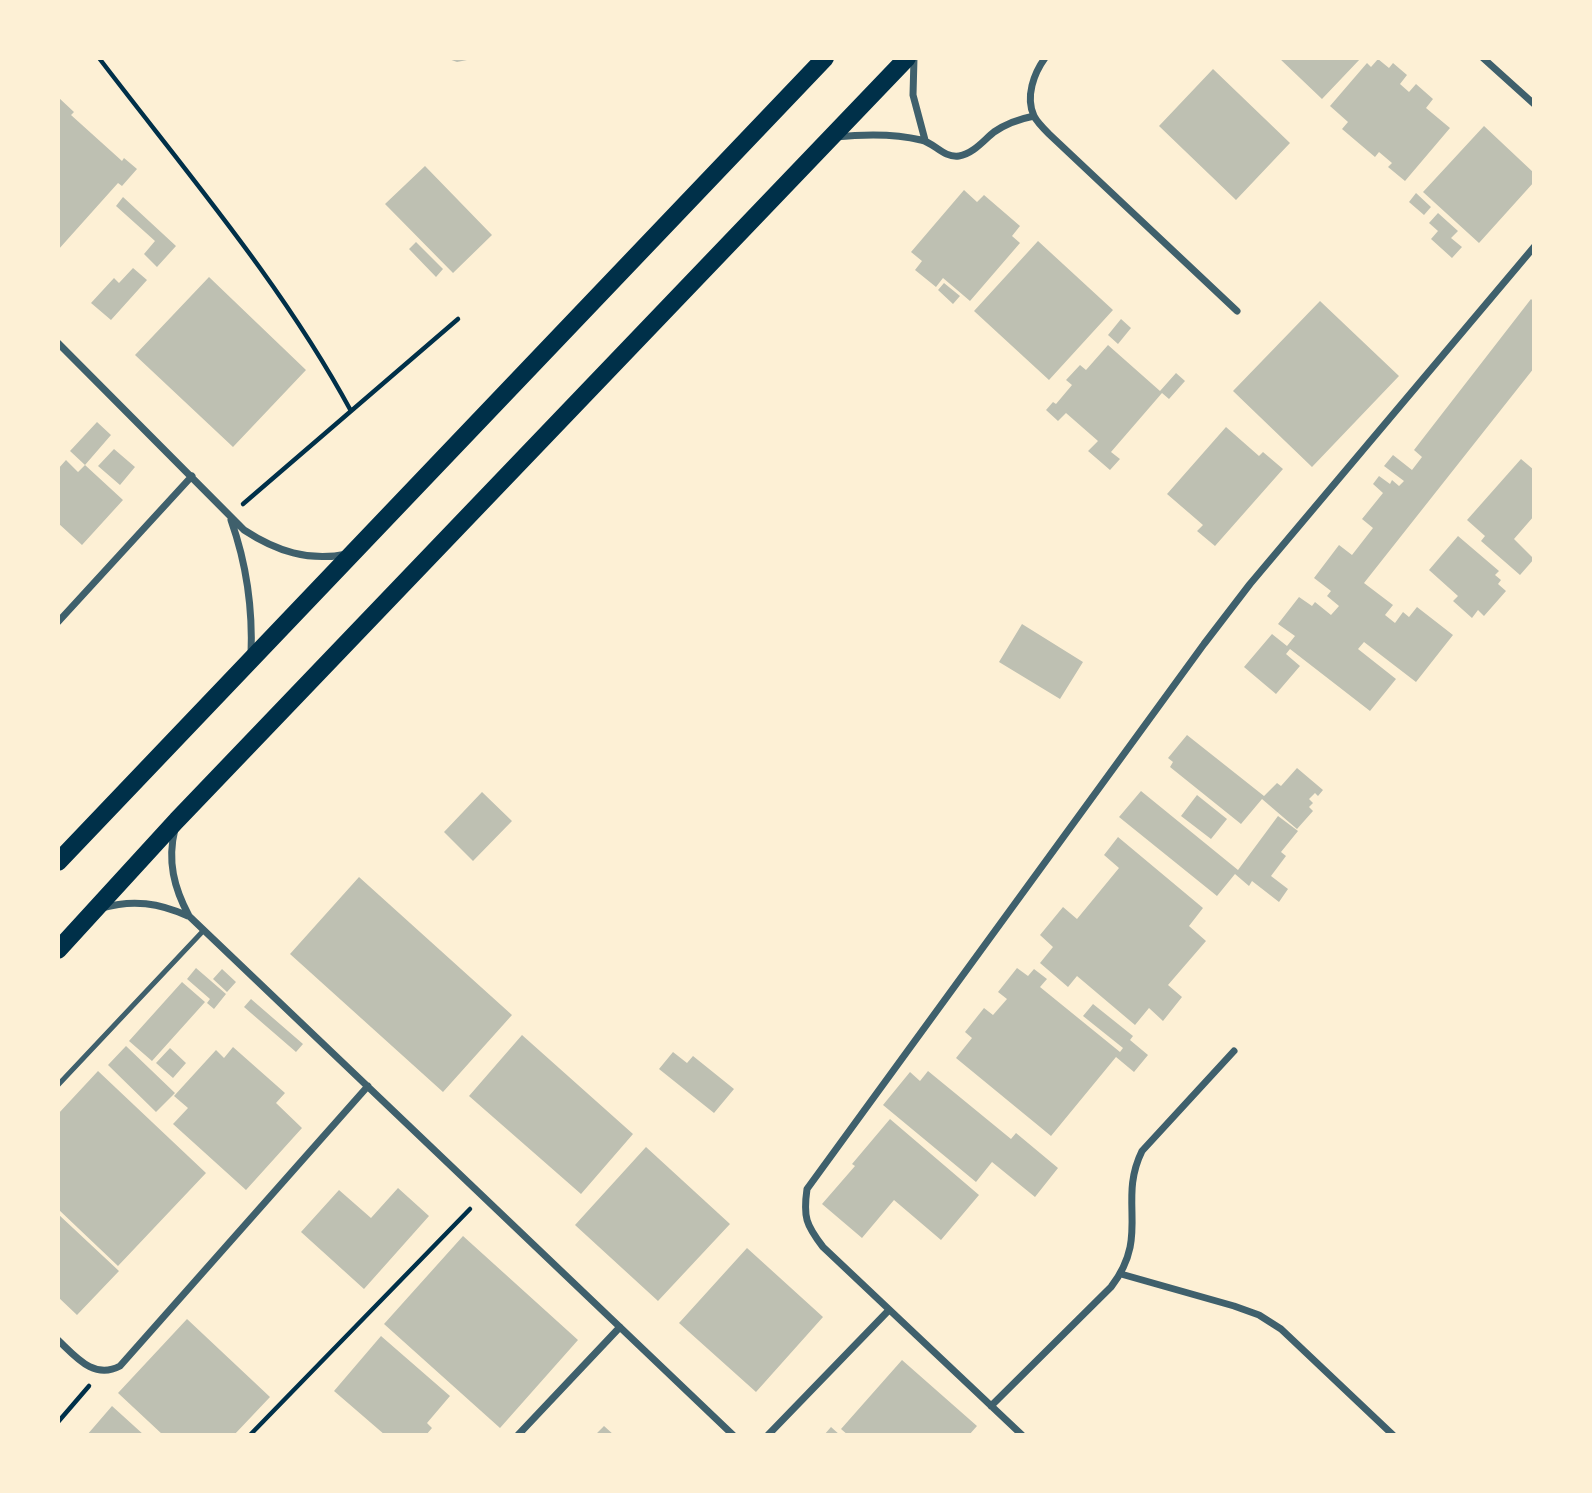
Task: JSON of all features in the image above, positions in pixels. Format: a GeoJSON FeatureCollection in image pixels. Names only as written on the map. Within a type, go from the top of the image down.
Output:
{"type":"FeatureCollection","features":[{"type":"Feature","properties":{"kind":"main road"},"geometry":{"type":"LineString","coordinates":[[58,862],[825,58]]}},
{"type":"Feature","properties":{"kind":"main road"},"geometry":{"type":"LineString","coordinates":[[58,950],[177,820],[907,58]]}},
{"type":"Feature","properties":{"kind":"street"},"geometry":{"type":"LineString","coordinates":[[914,58],[913,95],[925,140]]}},
{"type":"Feature","properties":{"kind":"street"},"geometry":{"type":"LineString","coordinates":[[1045,58],[1036,70],[1031,93],[1034,116],[1049,134],[1237,311]]}},
{"type":"Feature","properties":{"kind":"street"},"geometry":{"type":"LineString","coordinates":[[1483,58],[1534,104]]}},
{"type":"Feature","properties":{"kind":"street"},"geometry":{"type":"LineString","coordinates":[[831,138],[878,135],[925,140],[943,153],[956,157],[967,154],[1007,124],[1034,116]]}},
{"type":"Feature","properties":{"kind":"street"},"geometry":{"type":"LineString","coordinates":[[1022,1435],[823,1247],[809,1230],[804,1211],[807,1189],[1250,584],[1534,247]]}},
{"type":"Feature","properties":{"kind":"street"},"geometry":{"type":"LineString","coordinates":[[58,343],[244,530],[286,552],[314,557],[352,553]]}},
{"type":"Feature","properties":{"kind":"street"},"geometry":{"type":"LineString","coordinates":[[58,622],[192,476]]}},
{"type":"Feature","properties":{"kind":"street"},"geometry":{"type":"LineString","coordinates":[[230,516],[246,572],[252,630],[251,659]]}},
{"type":"Feature","properties":{"kind":"street"},"geometry":{"type":"LineString","coordinates":[[177,820],[171,859],[180,898],[189,916],[733,1435]]}},
{"type":"Feature","properties":{"kind":"street"},"geometry":{"type":"LineString","coordinates":[[97,910],[134,902],[153,903],[189,916]]}},
{"type":"Feature","properties":{"kind":"street"},"geometry":{"type":"LineString","coordinates":[[991,1406],[1121,1274],[1132,1245],[1131,1182],[1142,1151],[1234,1051]]}},
{"type":"Feature","properties":{"kind":"street"},"geometry":{"type":"LineString","coordinates":[[58,1340],[83,1363],[102,1371],[120,1366],[368,1086]]}},
{"type":"Feature","properties":{"kind":"street"},"geometry":{"type":"LineString","coordinates":[[1121,1274],[1234,1306],[1270,1322],[1301,1346],[1394,1435]]}},
{"type":"Feature","properties":{"kind":"street"},"geometry":{"type":"LineString","coordinates":[[768,1435],[889,1310]]}},
{"type":"Feature","properties":{"kind":"street"},"geometry":{"type":"LineString","coordinates":[[517,1435],[620,1327]]}},
{"type":"Feature","properties":{"kind":"lane"},"geometry":{"type":"LineString","coordinates":[[58,1084],[204,930]]}},
{"type":"Feature","properties":{"kind":"path"},"geometry":{"type":"LineString","coordinates":[[99,58],[290,309],[317,349],[351,411]]}},
{"type":"Feature","properties":{"kind":"path"},"geometry":{"type":"LineString","coordinates":[[230,516],[458,319]]}},
{"type":"Feature","properties":{"kind":"path"},"geometry":{"type":"LineString","coordinates":[[250,1435],[483,1195]]}},
{"type":"Feature","properties":{"kind":"path"},"geometry":{"type":"LineString","coordinates":[[58,1422],[102,1371]]}},
{"type":"Feature","properties":{"kind":"building"},"geometry":{"type":"Polygon","coordinates":[[[446,58],[472,58],[472,59],[457,62],[446,58]]]}},
{"type":"Feature","properties":{"kind":"building"},"geometry":{"type":"Polygon","coordinates":[[[1279,58],[1361,58],[1322,99],[1279,58]]]}},
{"type":"Feature","properties":{"kind":"building"},"geometry":{"type":"Polygon","coordinates":[[[1378,59],[1389,68],[1393,63],[1407,75],[1400,84],[1409,92],[1416,84],[1433,99],[1426,108],[1450,128],[1405,181],[1388,167],[1392,163],[1379,152],[1375,157],[1342,129],[1348,122],[1330,106],[1367,63],[1371,67],[1378,59]]]}},
{"type":"Feature","properties":{"kind":"building"},"geometry":{"type":"Polygon","coordinates":[[[1213,69],[1290,143],[1236,200],[1159,126],[1213,69]]]}},
{"type":"Feature","properties":{"kind":"building"},"geometry":{"type":"Polygon","coordinates":[[[58,97],[74,112],[71,115],[122,161],[124,158],[137,169],[122,186],[118,183],[58,250],[58,97]]]}},
{"type":"Feature","properties":{"kind":"building"},"geometry":{"type":"Polygon","coordinates":[[[1484,126],[1534,173],[1534,182],[1479,243],[1423,192],[1484,126]]]}},
{"type":"Feature","properties":{"kind":"building"},"geometry":{"type":"Polygon","coordinates":[[[425,166],[492,235],[453,273],[385,204],[425,166]]]}},
{"type":"Feature","properties":{"kind":"building"},"geometry":{"type":"Polygon","coordinates":[[[964,190],[977,202],[984,195],[1020,226],[1012,236],[1020,243],[970,301],[943,278],[936,287],[915,270],[922,261],[911,252],[964,190]]]}},
{"type":"Feature","properties":{"kind":"building"},"geometry":{"type":"Polygon","coordinates":[[[1416,193],[1431,207],[1424,215],[1409,202],[1416,193]]]}},
{"type":"Feature","properties":{"kind":"building"},"geometry":{"type":"Polygon","coordinates":[[[123,197],[176,246],[157,267],[144,254],[155,241],[116,206],[123,197]]]}},
{"type":"Feature","properties":{"kind":"building"},"geometry":{"type":"Polygon","coordinates":[[[1438,213],[1458,231],[1451,238],[1462,247],[1452,258],[1431,239],[1438,231],[1429,223],[1438,213]]]}},
{"type":"Feature","properties":{"kind":"building"},"geometry":{"type":"Polygon","coordinates":[[[1038,241],[1113,310],[1049,380],[974,311],[1038,241]]]}},
{"type":"Feature","properties":{"kind":"building"},"geometry":{"type":"Polygon","coordinates":[[[416,242],[443,269],[436,277],[409,249],[416,242]]]}},
{"type":"Feature","properties":{"kind":"building"},"geometry":{"type":"Polygon","coordinates":[[[133,268],[147,280],[111,320],[91,303],[114,278],[119,283],[133,268]]]}},
{"type":"Feature","properties":{"kind":"building"},"geometry":{"type":"Polygon","coordinates":[[[209,277],[306,370],[233,447],[135,355],[209,277]]]}},
{"type":"Feature","properties":{"kind":"building"},"geometry":{"type":"Polygon","coordinates":[[[944,283],[960,296],[953,304],[938,290],[944,283]]]}},
{"type":"Feature","properties":{"kind":"building"},"geometry":{"type":"Polygon","coordinates":[[[1531,299],[1534,302],[1534,368],[1364,583],[1393,605],[1385,615],[1395,623],[1403,612],[1409,617],[1417,607],[1453,635],[1416,682],[1364,642],[1358,649],[1396,679],[1370,711],[1290,649],[1286,654],[1300,666],[1276,694],[1244,667],[1272,634],[1287,646],[1295,636],[1278,624],[1299,597],[1312,606],[1315,602],[1331,615],[1339,606],[1327,596],[1331,591],[1314,578],[1339,545],[1352,555],[1373,528],[1362,519],[1383,493],[1373,484],[1379,476],[1390,484],[1392,480],[1399,486],[1404,481],[1384,466],[1393,455],[1412,470],[1422,457],[1414,450],[1531,299]]]}},
{"type":"Feature","properties":{"kind":"building"},"geometry":{"type":"Polygon","coordinates":[[[1320,301],[1399,376],[1312,467],[1233,391],[1320,301]]]}},
{"type":"Feature","properties":{"kind":"building"},"geometry":{"type":"Polygon","coordinates":[[[1121,319],[1131,328],[1118,344],[1108,335],[1121,319]]]}},
{"type":"Feature","properties":{"kind":"building"},"geometry":{"type":"Polygon","coordinates":[[[1108,345],[1160,391],[1176,373],[1185,381],[1169,399],[1162,393],[1111,452],[1120,459],[1110,470],[1088,451],[1098,441],[1066,413],[1058,421],[1046,410],[1053,402],[1056,404],[1072,385],[1066,380],[1080,365],[1086,370],[1108,345]]]}},
{"type":"Feature","properties":{"kind":"building"},"geometry":{"type":"Polygon","coordinates":[[[97,422],[111,435],[85,465],[70,451],[97,422]]]}},
{"type":"Feature","properties":{"kind":"building"},"geometry":{"type":"Polygon","coordinates":[[[1226,427],[1259,456],[1263,452],[1283,469],[1215,546],[1197,531],[1203,525],[1167,494],[1226,427]]]}},
{"type":"Feature","properties":{"kind":"building"},"geometry":{"type":"Polygon","coordinates":[[[114,449],[135,467],[120,485],[98,466],[114,449]]]}},
{"type":"Feature","properties":{"kind":"building"},"geometry":{"type":"Polygon","coordinates":[[[1521,459],[1534,470],[1534,516],[1514,539],[1534,559],[1520,575],[1481,541],[1485,536],[1467,520],[1521,459]]]}},
{"type":"Feature","properties":{"kind":"building"},"geometry":{"type":"Polygon","coordinates":[[[66,460],[78,472],[85,465],[123,500],[82,545],[58,523],[58,469],[66,460]]]}},
{"type":"Feature","properties":{"kind":"building"},"geometry":{"type":"Polygon","coordinates":[[[1458,536],[1499,571],[1495,575],[1501,580],[1498,584],[1506,591],[1484,616],[1478,610],[1472,618],[1453,601],[1458,596],[1429,570],[1458,536]]]}},
{"type":"Feature","properties":{"kind":"building"},"geometry":{"type":"Polygon","coordinates":[[[1022,624],[1083,662],[1060,699],[999,662],[1022,624]]]}},
{"type":"Feature","properties":{"kind":"building"},"geometry":{"type":"Polygon","coordinates":[[[1187,735],[1264,796],[1277,783],[1281,786],[1297,768],[1323,790],[1318,796],[1315,793],[1309,799],[1313,803],[1309,807],[1313,811],[1297,829],[1262,799],[1241,824],[1170,767],[1173,762],[1168,758],[1187,735]]]}},
{"type":"Feature","properties":{"kind":"building"},"geometry":{"type":"Polygon","coordinates":[[[1141,791],[1238,870],[1278,816],[1298,831],[1281,852],[1286,856],[1271,876],[1288,889],[1279,902],[1252,881],[1249,886],[1235,874],[1217,896],[1119,817],[1141,791]]]}},
{"type":"Feature","properties":{"kind":"building"},"geometry":{"type":"Polygon","coordinates":[[[482,792],[512,821],[473,861],[444,832],[482,792]]]}},
{"type":"Feature","properties":{"kind":"building"},"geometry":{"type":"Polygon","coordinates":[[[1197,795],[1227,819],[1211,839],[1181,816],[1197,795]]]}},
{"type":"Feature","properties":{"kind":"building"},"geometry":{"type":"Polygon","coordinates":[[[1118,837],[1203,908],[1189,926],[1206,941],[1168,985],[1182,997],[1163,1021],[1149,1008],[1135,1025],[1077,976],[1068,987],[1040,963],[1053,947],[1040,935],[1063,907],[1077,919],[1119,868],[1104,855],[1118,837]]]}},
{"type":"Feature","properties":{"kind":"building"},"geometry":{"type":"Polygon","coordinates":[[[359,877],[512,1015],[443,1092],[290,954],[359,877]]]}},
{"type":"Feature","properties":{"kind":"building"},"geometry":{"type":"Polygon","coordinates":[[[196,968],[226,994],[214,1009],[207,1003],[210,999],[187,979],[196,968]]]}},
{"type":"Feature","properties":{"kind":"building"},"geometry":{"type":"Polygon","coordinates":[[[1017,968],[1028,976],[1034,969],[1047,979],[1040,987],[1120,1052],[1123,1048],[1083,1016],[1093,1004],[1133,1036],[1130,1040],[1148,1055],[1134,1072],[1116,1057],[1051,1136],[956,1058],[972,1038],[965,1032],[984,1008],[993,1015],[1007,999],[998,992],[1017,968]]]}},
{"type":"Feature","properties":{"kind":"building"},"geometry":{"type":"Polygon","coordinates":[[[222,969],[236,982],[227,992],[213,979],[222,969]]]}},
{"type":"Feature","properties":{"kind":"building"},"geometry":{"type":"Polygon","coordinates":[[[182,982],[205,1002],[152,1061],[129,1041],[182,982]]]}},
{"type":"Feature","properties":{"kind":"building"},"geometry":{"type":"Polygon","coordinates":[[[251,999],[303,1044],[296,1052],[244,1007],[251,999]]]}},
{"type":"Feature","properties":{"kind":"building"},"geometry":{"type":"Polygon","coordinates":[[[522,1035],[633,1134],[581,1194],[469,1096],[522,1035]]]}},
{"type":"Feature","properties":{"kind":"building"},"geometry":{"type":"Polygon","coordinates":[[[126,1046],[175,1093],[156,1112],[108,1065],[126,1046]]]}},
{"type":"Feature","properties":{"kind":"building"},"geometry":{"type":"Polygon","coordinates":[[[233,1047],[285,1093],[276,1103],[302,1128],[246,1190],[173,1124],[188,1108],[174,1096],[216,1050],[224,1058],[233,1047]]]}},
{"type":"Feature","properties":{"kind":"building"},"geometry":{"type":"Polygon","coordinates":[[[170,1048],[186,1063],[173,1078],[156,1063],[170,1048]]]}},
{"type":"Feature","properties":{"kind":"building"},"geometry":{"type":"Polygon","coordinates":[[[673,1052],[687,1063],[693,1056],[734,1089],[714,1113],[659,1069],[673,1052]]]}},
{"type":"Feature","properties":{"kind":"building"},"geometry":{"type":"Polygon","coordinates":[[[98,1071],[206,1173],[118,1266],[58,1209],[58,1114],[98,1071]]]}},
{"type":"Feature","properties":{"kind":"building"},"geometry":{"type":"Polygon","coordinates":[[[928,1071],[1011,1139],[1016,1133],[1058,1168],[1035,1197],[992,1162],[976,1182],[883,1105],[910,1072],[920,1081],[928,1071]]]}},
{"type":"Feature","properties":{"kind":"building"},"geometry":{"type":"Polygon","coordinates":[[[890,1119],[979,1195],[941,1240],[894,1200],[862,1238],[822,1204],[890,1119]]]}},
{"type":"Feature","properties":{"kind":"building"},"geometry":{"type":"Polygon","coordinates":[[[646,1147],[730,1224],[658,1301],[575,1225],[646,1147]]]}},
{"type":"Feature","properties":{"kind":"building"},"geometry":{"type":"Polygon","coordinates":[[[398,1188],[429,1216],[364,1289],[301,1232],[339,1190],[371,1218],[398,1188]]]}},
{"type":"Feature","properties":{"kind":"building"},"geometry":{"type":"Polygon","coordinates":[[[58,1214],[119,1271],[77,1315],[58,1297],[58,1214]]]}},
{"type":"Feature","properties":{"kind":"building"},"geometry":{"type":"Polygon","coordinates":[[[463,1236],[578,1340],[500,1428],[384,1324],[463,1236]]]}},
{"type":"Feature","properties":{"kind":"building"},"geometry":{"type":"Polygon","coordinates":[[[747,1248],[823,1317],[756,1392],[679,1323],[747,1248]]]}},
{"type":"Feature","properties":{"kind":"building"},"geometry":{"type":"Polygon","coordinates":[[[187,1319],[270,1397],[234,1435],[163,1435],[118,1393],[187,1319]]]}},
{"type":"Feature","properties":{"kind":"building"},"geometry":{"type":"Polygon","coordinates":[[[381,1336],[450,1396],[427,1423],[432,1428],[426,1435],[385,1435],[334,1391],[381,1336]]]}},
{"type":"Feature","properties":{"kind":"building"},"geometry":{"type":"Polygon","coordinates":[[[902,1360],[977,1426],[969,1435],[848,1435],[841,1429],[902,1360]]]}},
{"type":"Feature","properties":{"kind":"building"},"geometry":{"type":"Polygon","coordinates":[[[112,1406],[144,1435],[87,1435],[112,1406]]]}},
{"type":"Feature","properties":{"kind":"building"},"geometry":{"type":"Polygon","coordinates":[[[604,1426],[614,1435],[595,1435],[604,1426]]]}},
{"type":"Feature","properties":{"kind":"building"},"geometry":{"type":"Polygon","coordinates":[[[831,1427],[840,1435],[824,1435],[831,1427]]]}}]}
